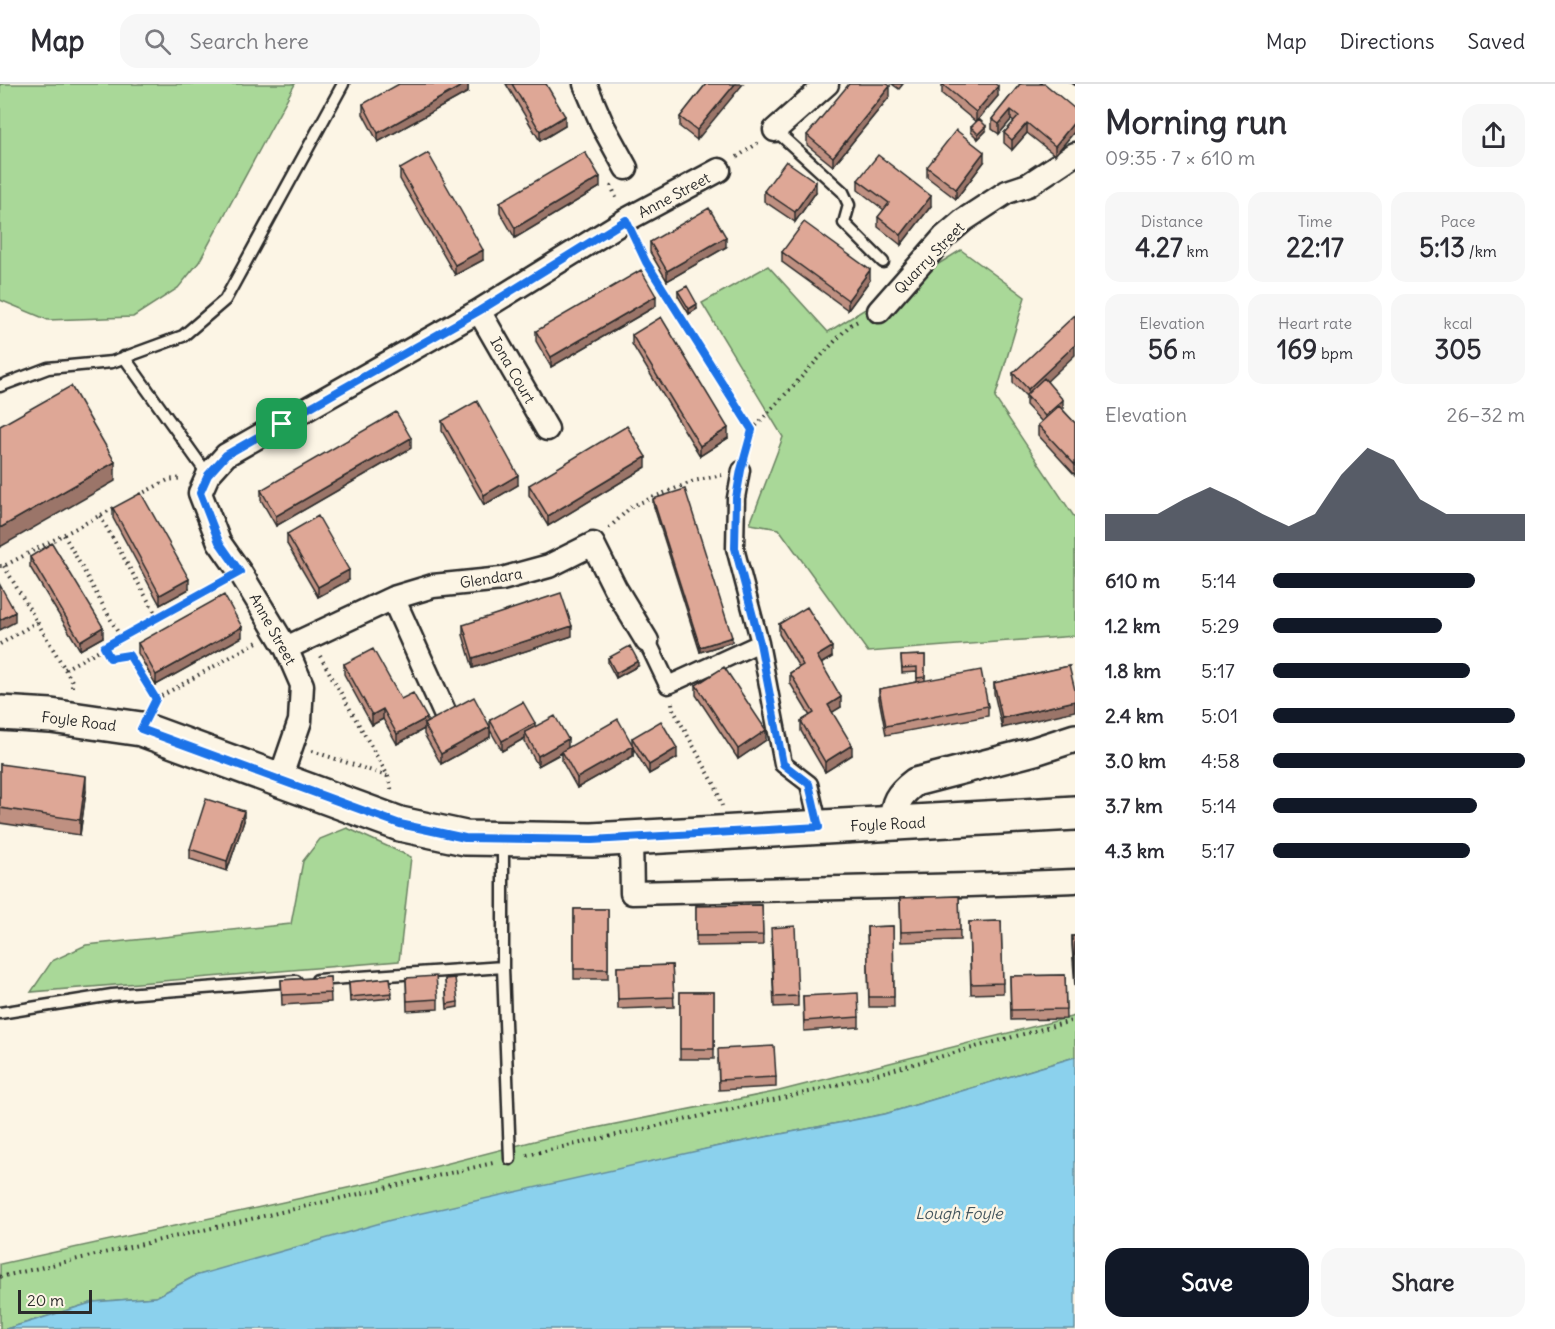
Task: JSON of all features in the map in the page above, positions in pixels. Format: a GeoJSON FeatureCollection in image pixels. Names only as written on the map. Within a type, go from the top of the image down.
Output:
{"type":"FeatureCollection","features":[{"type":"Feature","properties":{"kind":"main road","name":"Foyle Road"},"geometry":{"type":"LineString","coordinates":[[0,713],[71,719],[141,729],[280,778],[400,824],[465,838],[592,840],[1075,813]]}},
{"type":"Feature","properties":{"kind":"street"},"geometry":{"type":"LineString","coordinates":[[585,84],[603,126],[626,168]]}},
{"type":"Feature","properties":{"kind":"street"},"geometry":{"type":"LineString","coordinates":[[775,130],[827,84]]}},
{"type":"Feature","properties":{"kind":"street"},"geometry":{"type":"LineString","coordinates":[[1053,84],[1075,100]]}},
{"type":"Feature","properties":{"kind":"street","name":"Quarry Street"},"geometry":{"type":"LineString","coordinates":[[879,311],[944,237],[964,220],[1007,192],[1028,185],[1075,154]]}},
{"type":"Feature","properties":{"kind":"street","name":"Anne Street"},"geometry":{"type":"LineString","coordinates":[[280,778],[300,721],[302,685],[281,640],[219,542],[200,493],[208,475],[226,455],[479,311],[626,220],[719,170]]}},
{"type":"Feature","properties":{"kind":"street","name":"Iona Court"},"geometry":{"type":"LineString","coordinates":[[479,311],[547,429]]}},
{"type":"Feature","properties":{"kind":"street"},"geometry":{"type":"LineString","coordinates":[[741,470],[736,498],[735,548],[760,643],[783,764],[809,784],[819,827]]}},
{"type":"Feature","properties":{"kind":"street"},"geometry":{"type":"LineString","coordinates":[[593,544],[615,588],[647,641],[668,685],[760,643]]}},
{"type":"Feature","properties":{"kind":"street","name":"Glendara"},"geometry":{"type":"LineString","coordinates":[[281,640],[309,638],[393,598],[433,586],[502,579],[549,566],[593,544]]}},
{"type":"Feature","properties":{"kind":"street"},"geometry":{"type":"LineString","coordinates":[[393,598],[447,718]]}},
{"type":"Feature","properties":{"kind":"street"},"geometry":{"type":"LineString","coordinates":[[894,824],[894,811],[902,792],[915,782],[1035,751],[1075,738]]}},
{"type":"Feature","properties":{"kind":"street"},"geometry":{"type":"LineString","coordinates":[[631,838],[632,893],[1075,881]]}},
{"type":"Feature","properties":{"kind":"lane"},"geometry":{"type":"LineString","coordinates":[[0,386],[48,368],[112,362],[183,336],[225,300],[343,84]]}},
{"type":"Feature","properties":{"kind":"lane"},"geometry":{"type":"LineString","coordinates":[[775,130],[843,192],[849,205],[844,223],[883,262]]}},
{"type":"Feature","properties":{"kind":"lane"},"geometry":{"type":"LineString","coordinates":[[124,357],[208,475]]}},
{"type":"Feature","properties":{"kind":"lane"},"geometry":{"type":"LineString","coordinates":[[503,839],[503,967],[510,1159]]}},
{"type":"Feature","properties":{"kind":"lane"},"geometry":{"type":"LineString","coordinates":[[0,1013],[112,995],[503,967]]}},
{"type":"Feature","properties":{"kind":"path"},"geometry":{"type":"LineString","coordinates":[[719,170],[775,130]]}},
{"type":"Feature","properties":{"kind":"path"},"geometry":{"type":"LineString","coordinates":[[626,168],[608,179],[646,262],[752,430]]}},
{"type":"Feature","properties":{"kind":"path"},"geometry":{"type":"LineString","coordinates":[[593,544],[632,506],[694,481],[741,470],[752,430],[850,325],[879,311]]}},
{"type":"Feature","properties":{"kind":"path"},"geometry":{"type":"LineString","coordinates":[[129,500],[168,480],[208,475]]}},
{"type":"Feature","properties":{"kind":"path"},"geometry":{"type":"LineString","coordinates":[[71,719],[72,681],[2,566],[120,505]]}},
{"type":"Feature","properties":{"kind":"path"},"geometry":{"type":"LineString","coordinates":[[100,516],[158,618]]}},
{"type":"Feature","properties":{"kind":"path"},"geometry":{"type":"LineString","coordinates":[[64,535],[121,638]]}},
{"type":"Feature","properties":{"kind":"path"},"geometry":{"type":"LineString","coordinates":[[65,669],[240,572]]}},
{"type":"Feature","properties":{"kind":"path"},"geometry":{"type":"LineString","coordinates":[[0,644],[37,622]]}},
{"type":"Feature","properties":{"kind":"path"},"geometry":{"type":"LineString","coordinates":[[309,638],[388,777],[400,824]]}},
{"type":"Feature","properties":{"kind":"path"},"geometry":{"type":"LineString","coordinates":[[141,729],[156,699],[281,640]]}},
{"type":"Feature","properties":{"kind":"path"},"geometry":{"type":"LineString","coordinates":[[104,647],[110,658],[129,655],[156,699]]}},
{"type":"Feature","properties":{"kind":"path"},"geometry":{"type":"LineString","coordinates":[[668,685],[673,709],[716,787],[729,832]]}},
{"type":"Feature","properties":{"kind":"path"},"geometry":{"type":"LineString","coordinates":[[292,744],[388,777]]}},
{"type":"Feature","properties":{"kind":"path"},"geometry":{"type":"LineString","coordinates":[[0,1277],[818,1090],[1075,1020]]}},
{"type":"Feature","properties":{"kind":"green space"},"geometry":{"type":"Polygon","coordinates":[[[0,84],[295,84],[199,262],[178,288],[133,317],[48,320],[0,300],[0,84]]]}},
{"type":"Feature","properties":{"kind":"green space"},"geometry":{"type":"Polygon","coordinates":[[[961,250],[1025,297],[995,398],[1075,518],[1075,636],[868,652],[779,529],[750,524],[783,437],[702,303],[768,266],[828,332],[961,250]]]}},
{"type":"Feature","properties":{"kind":"green space"},"geometry":{"type":"Polygon","coordinates":[[[347,828],[411,857],[399,961],[31,992],[52,961],[86,945],[291,924],[303,861],[320,839],[347,828]]]}},
{"type":"Feature","properties":{"kind":"green space"},"geometry":{"type":"Polygon","coordinates":[[[1075,1016],[1075,1057],[885,1114],[719,1146],[195,1276],[156,1297],[94,1302],[0,1329],[0,1264],[379,1181],[546,1138],[779,1091],[1075,1016]]]}},
{"type":"Feature","properties":{"kind":"water","name":"Lough Foyle"},"geometry":{"type":"Polygon","coordinates":[[[1075,1057],[1075,1329],[6,1329],[94,1302],[156,1297],[195,1276],[391,1220],[719,1146],[885,1114],[1075,1057]]]}},
{"type":"Feature","properties":{"kind":"building"},"geometry":{"type":"Polygon","coordinates":[[[399,84],[465,84],[378,133],[363,104],[399,84]]]}},
{"type":"Feature","properties":{"kind":"building"},"geometry":{"type":"Polygon","coordinates":[[[512,84],[546,84],[565,116],[540,131],[512,84]]]}},
{"type":"Feature","properties":{"kind":"building"},"geometry":{"type":"Polygon","coordinates":[[[706,84],[735,84],[697,130],[680,117],[706,84]]]}},
{"type":"Feature","properties":{"kind":"building"},"geometry":{"type":"Polygon","coordinates":[[[849,84],[887,84],[890,86],[833,157],[807,135],[849,84]]]}},
{"type":"Feature","properties":{"kind":"building"},"geometry":{"type":"Polygon","coordinates":[[[942,84],[995,84],[998,86],[976,112],[942,84]]]}},
{"type":"Feature","properties":{"kind":"building"},"geometry":{"type":"Polygon","coordinates":[[[1020,84],[1045,84],[1075,109],[1075,121],[1055,146],[1027,123],[1012,140],[1004,133],[1019,116],[1011,110],[999,124],[992,119],[1020,84]]]}},
{"type":"Feature","properties":{"kind":"building"},"geometry":{"type":"Polygon","coordinates":[[[979,119],[986,126],[978,134],[971,127],[979,119]]]}},
{"type":"Feature","properties":{"kind":"building"},"geometry":{"type":"Polygon","coordinates":[[[956,130],[984,152],[956,189],[927,167],[956,130]]]}},
{"type":"Feature","properties":{"kind":"building"},"geometry":{"type":"Polygon","coordinates":[[[585,152],[600,177],[515,228],[500,202],[585,152]]]}},
{"type":"Feature","properties":{"kind":"building"},"geometry":{"type":"Polygon","coordinates":[[[428,153],[483,250],[455,265],[400,169],[428,153]]]}},
{"type":"Feature","properties":{"kind":"building"},"geometry":{"type":"Polygon","coordinates":[[[878,155],[931,196],[901,235],[878,217],[889,203],[858,180],[878,155]]]}},
{"type":"Feature","properties":{"kind":"building"},"geometry":{"type":"Polygon","coordinates":[[[786,161],[816,182],[795,212],[764,191],[786,161]]]}},
{"type":"Feature","properties":{"kind":"building"},"geometry":{"type":"Polygon","coordinates":[[[709,208],[726,237],[667,271],[650,242],[709,208]]]}},
{"type":"Feature","properties":{"kind":"building"},"geometry":{"type":"Polygon","coordinates":[[[804,222],[870,270],[848,300],[782,252],[804,222]]]}},
{"type":"Feature","properties":{"kind":"building"},"geometry":{"type":"Polygon","coordinates":[[[641,270],[656,296],[551,357],[536,331],[641,270]]]}},
{"type":"Feature","properties":{"kind":"building"},"geometry":{"type":"Polygon","coordinates":[[[687,286],[697,304],[689,309],[678,291],[687,286]]]}},
{"type":"Feature","properties":{"kind":"building"},"geometry":{"type":"Polygon","coordinates":[[[1075,315],[1075,345],[1028,389],[1013,373],[1075,315]]]}},
{"type":"Feature","properties":{"kind":"building"},"geometry":{"type":"Polygon","coordinates":[[[661,317],[728,428],[700,446],[632,335],[661,317]]]}},
{"type":"Feature","properties":{"kind":"building"},"geometry":{"type":"Polygon","coordinates":[[[1044,378],[1063,400],[1045,416],[1026,395],[1044,378]]]}},
{"type":"Feature","properties":{"kind":"building"},"geometry":{"type":"Polygon","coordinates":[[[71,386],[115,462],[0,528],[0,426],[71,386]]]}},
{"type":"Feature","properties":{"kind":"building"},"geometry":{"type":"Polygon","coordinates":[[[477,401],[518,475],[484,495],[442,421],[477,401]]]}},
{"type":"Feature","properties":{"kind":"building"},"geometry":{"type":"Polygon","coordinates":[[[1059,406],[1075,423],[1075,465],[1038,425],[1059,406]]]}},
{"type":"Feature","properties":{"kind":"building"},"geometry":{"type":"Polygon","coordinates":[[[396,412],[411,438],[276,516],[261,490],[396,412]]]}},
{"type":"Feature","properties":{"kind":"building"},"geometry":{"type":"Polygon","coordinates":[[[627,426],[646,457],[548,516],[529,485],[627,426]]]}},
{"type":"Feature","properties":{"kind":"building"},"geometry":{"type":"Polygon","coordinates":[[[685,489],[732,637],[700,647],[653,499],[685,489]]]}},
{"type":"Feature","properties":{"kind":"building"},"geometry":{"type":"Polygon","coordinates":[[[141,493],[189,579],[160,595],[113,508],[141,493]]]}},
{"type":"Feature","properties":{"kind":"building"},"geometry":{"type":"Polygon","coordinates":[[[318,516],[349,570],[318,587],[287,534],[318,516]]]}},
{"type":"Feature","properties":{"kind":"building"},"geometry":{"type":"Polygon","coordinates":[[[52,543],[103,627],[80,641],[30,557],[52,543]]]}},
{"type":"Feature","properties":{"kind":"building"},"geometry":{"type":"Polygon","coordinates":[[[0,585],[15,612],[0,620],[0,585]]]}},
{"type":"Feature","properties":{"kind":"building"},"geometry":{"type":"Polygon","coordinates":[[[561,593],[572,626],[473,658],[463,625],[561,593]]]}},
{"type":"Feature","properties":{"kind":"building"},"geometry":{"type":"Polygon","coordinates":[[[224,595],[242,627],[156,675],[138,643],[224,595]]]}},
{"type":"Feature","properties":{"kind":"building"},"geometry":{"type":"Polygon","coordinates":[[[807,607],[832,647],[817,656],[841,697],[828,705],[852,745],[825,762],[801,721],[814,713],[790,673],[803,665],[779,624],[807,607]]]}},
{"type":"Feature","properties":{"kind":"building"},"geometry":{"type":"Polygon","coordinates":[[[630,646],[638,661],[616,673],[608,658],[630,646]]]}},
{"type":"Feature","properties":{"kind":"building"},"geometry":{"type":"Polygon","coordinates":[[[373,649],[401,699],[413,693],[427,718],[397,734],[383,709],[372,715],[344,664],[373,649]]]}},
{"type":"Feature","properties":{"kind":"building"},"geometry":{"type":"Polygon","coordinates":[[[925,655],[925,677],[917,678],[917,667],[902,668],[901,656],[925,655]]]}},
{"type":"Feature","properties":{"kind":"building"},"geometry":{"type":"Polygon","coordinates":[[[1069,666],[1075,690],[1075,701],[1002,718],[994,683],[1069,666]]]}},
{"type":"Feature","properties":{"kind":"building"},"geometry":{"type":"Polygon","coordinates":[[[724,667],[766,730],[738,749],[696,685],[724,667]]]}},
{"type":"Feature","properties":{"kind":"building"},"geometry":{"type":"Polygon","coordinates":[[[981,670],[988,706],[886,726],[879,689],[981,670]]]}},
{"type":"Feature","properties":{"kind":"building"},"geometry":{"type":"Polygon","coordinates":[[[474,697],[490,727],[441,754],[424,724],[474,697]]]}},
{"type":"Feature","properties":{"kind":"building"},"geometry":{"type":"Polygon","coordinates":[[[523,702],[535,723],[502,741],[490,720],[523,702]]]}},
{"type":"Feature","properties":{"kind":"building"},"geometry":{"type":"Polygon","coordinates":[[[555,716],[568,739],[538,756],[525,732],[555,716]]]}},
{"type":"Feature","properties":{"kind":"building"},"geometry":{"type":"Polygon","coordinates":[[[618,719],[633,746],[577,778],[562,751],[618,719]]]}},
{"type":"Feature","properties":{"kind":"building"},"geometry":{"type":"Polygon","coordinates":[[[661,721],[677,748],[649,765],[632,738],[661,721]]]}},
{"type":"Feature","properties":{"kind":"building"},"geometry":{"type":"Polygon","coordinates":[[[0,764],[86,776],[80,820],[0,808],[0,764]]]}},
{"type":"Feature","properties":{"kind":"building"},"geometry":{"type":"Polygon","coordinates":[[[206,799],[244,811],[227,861],[190,849],[206,799]]]}},
{"type":"Feature","properties":{"kind":"building"},"geometry":{"type":"Polygon","coordinates":[[[959,896],[960,930],[901,932],[900,898],[959,896]]]}},
{"type":"Feature","properties":{"kind":"building"},"geometry":{"type":"Polygon","coordinates":[[[762,905],[763,935],[696,936],[696,906],[762,905]]]}},
{"type":"Feature","properties":{"kind":"building"},"geometry":{"type":"Polygon","coordinates":[[[574,909],[608,909],[608,969],[574,969],[574,909]]]}},
{"type":"Feature","properties":{"kind":"building"},"geometry":{"type":"Polygon","coordinates":[[[1001,921],[1003,983],[971,984],[969,922],[1001,921]]]}},
{"type":"Feature","properties":{"kind":"building"},"geometry":{"type":"Polygon","coordinates":[[[795,926],[798,996],[774,997],[771,928],[795,926]]]}},
{"type":"Feature","properties":{"kind":"building"},"geometry":{"type":"Polygon","coordinates":[[[893,926],[894,997],[869,997],[867,927],[893,926]]]}},
{"type":"Feature","properties":{"kind":"building"},"geometry":{"type":"Polygon","coordinates":[[[1072,936],[1075,936],[1075,977],[1072,936]]]}},
{"type":"Feature","properties":{"kind":"building"},"geometry":{"type":"Polygon","coordinates":[[[672,965],[674,997],[618,999],[617,967],[672,965]]]}},
{"type":"Feature","properties":{"kind":"building"},"geometry":{"type":"Polygon","coordinates":[[[1065,975],[1066,1009],[1011,1010],[1010,976],[1065,975]]]}},
{"type":"Feature","properties":{"kind":"building"},"geometry":{"type":"Polygon","coordinates":[[[436,976],[438,999],[407,1001],[406,978],[436,976]]]}},
{"type":"Feature","properties":{"kind":"building"},"geometry":{"type":"Polygon","coordinates":[[[330,977],[331,993],[282,995],[281,980],[330,977]]]}},
{"type":"Feature","properties":{"kind":"building"},"geometry":{"type":"Polygon","coordinates":[[[390,978],[392,993],[350,997],[349,982],[390,978]]]}},
{"type":"Feature","properties":{"kind":"building"},"geometry":{"type":"Polygon","coordinates":[[[455,978],[458,1002],[447,1004],[445,979],[455,978]]]}},
{"type":"Feature","properties":{"kind":"building"},"geometry":{"type":"Polygon","coordinates":[[[680,992],[714,992],[714,1049],[680,1049],[680,992]]]}},
{"type":"Feature","properties":{"kind":"building"},"geometry":{"type":"Polygon","coordinates":[[[858,993],[859,1017],[804,1021],[803,996],[858,993]]]}},
{"type":"Feature","properties":{"kind":"building"},"geometry":{"type":"Polygon","coordinates":[[[774,1046],[776,1077],[719,1080],[718,1049],[774,1046]]]}},
{"type":"Feature","properties":{"kind":"route"},"geometry":{"type":"LineString","coordinates":[[626,220],[646,262],[752,430],[736,498],[735,548],[760,643],[783,764],[809,784],[819,827],[592,840],[465,838],[400,824],[280,778],[141,729],[156,699],[129,655],[110,658],[104,647],[240,572],[219,542],[200,493],[208,475],[226,455],[282,424],[479,311],[626,220]]}}]}
